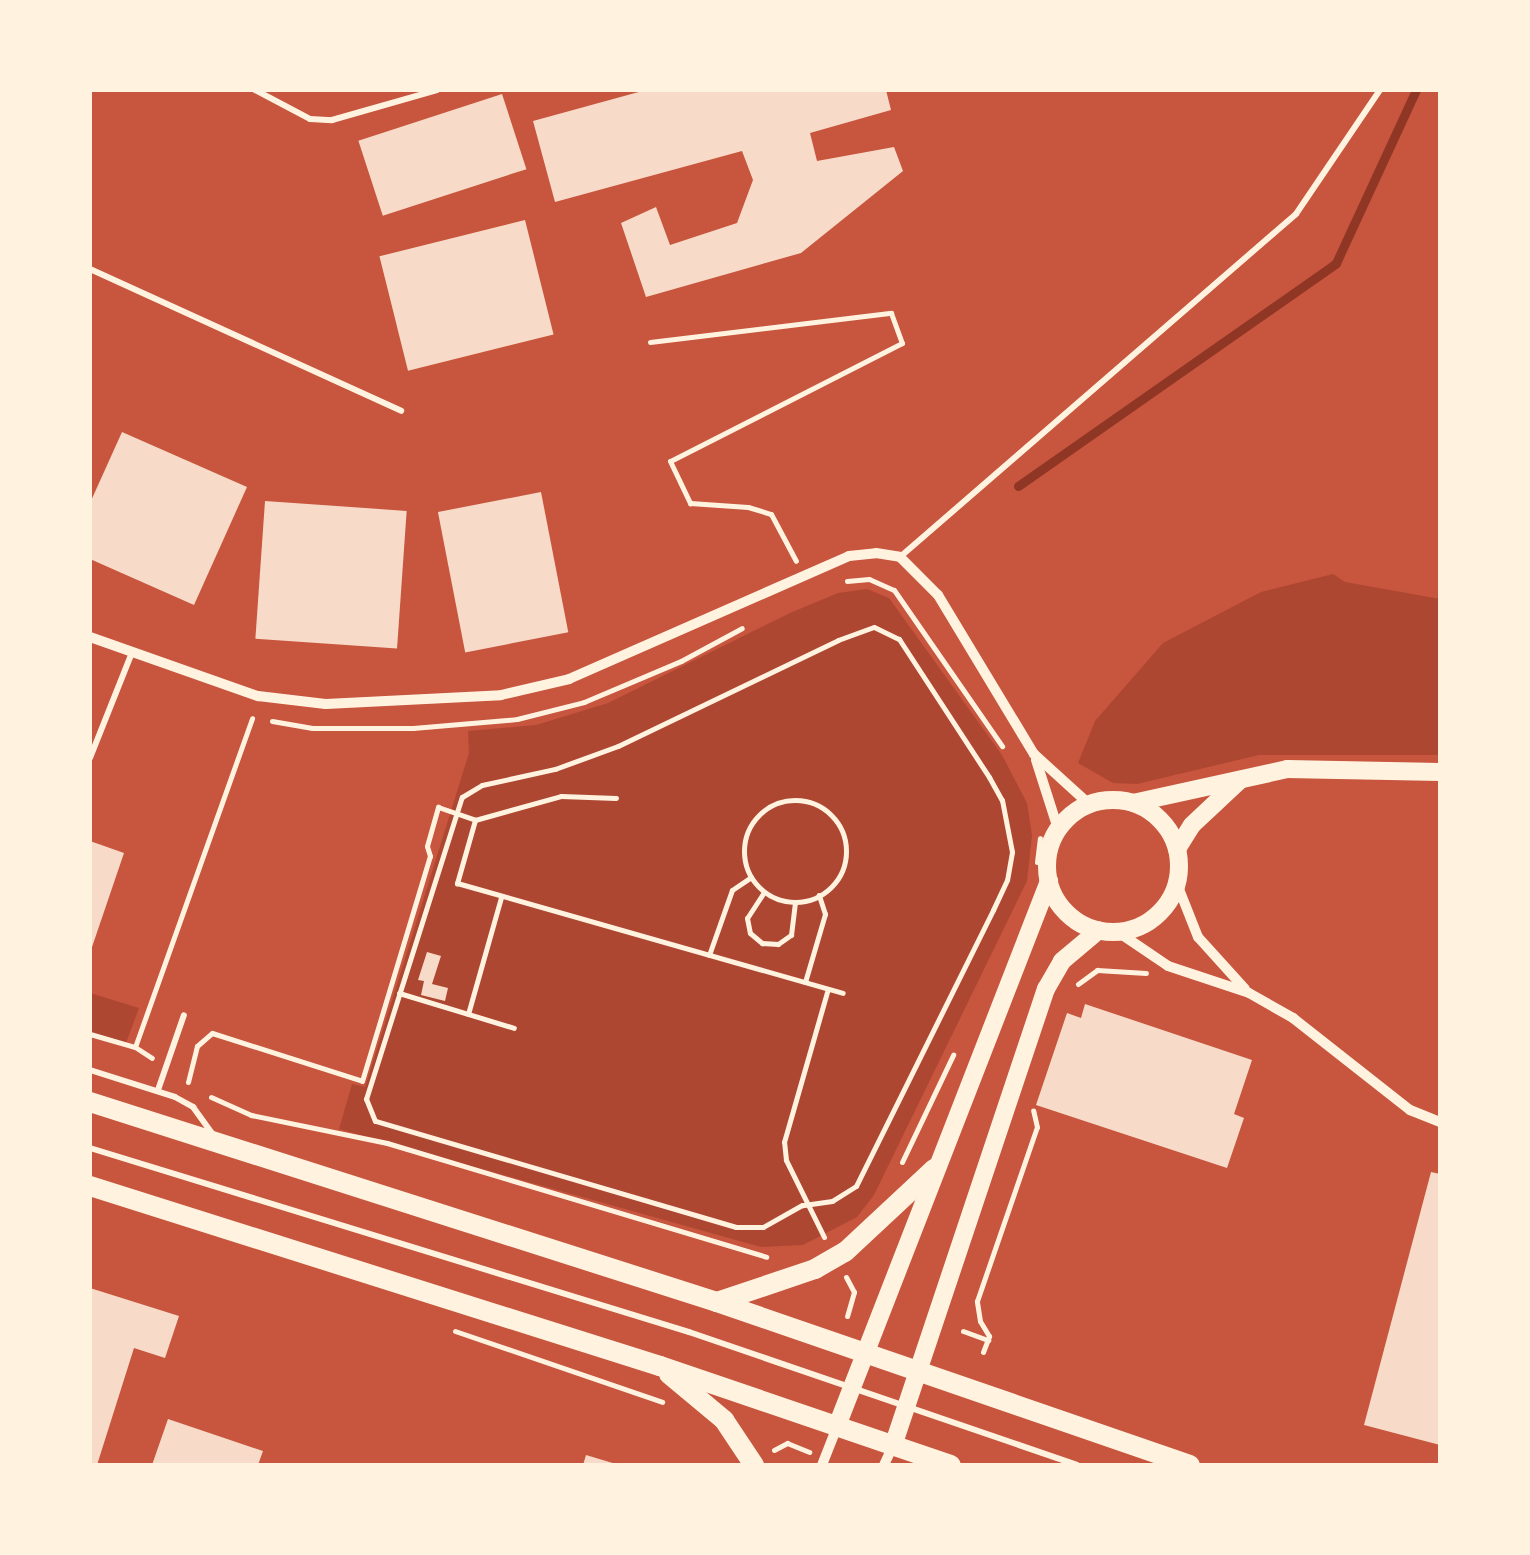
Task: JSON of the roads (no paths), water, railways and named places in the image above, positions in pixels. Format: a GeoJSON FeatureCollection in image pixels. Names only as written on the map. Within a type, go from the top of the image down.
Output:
{"type":"FeatureCollection","features":[{"type":"Feature","properties":{"kind":"main road"},"geometry":{"type":"LineString","coordinates":[[90,1102],[717,1302],[1190,1465]]}},
{"type":"Feature","properties":{"kind":"main road"},"geometry":{"type":"LineString","coordinates":[[717,1302],[815,1269],[845,1252],[934,1169]]}},
{"type":"Feature","properties":{"kind":"main road"},"geometry":{"type":"LineString","coordinates":[[90,1186],[660,1366],[837,1426],[889,1455],[951,1465]]}},
{"type":"Feature","properties":{"kind":"main road"},"geometry":{"type":"LineString","coordinates":[[660,1366],[724,1420],[760,1460]]}},
{"type":"Feature","properties":{"kind":"street"},"geometry":{"type":"LineString","coordinates":[[90,638],[258,696],[326,704],[501,695],[568,679],[848,556],[876,553],[900,557],[938,595],[1034,754],[1089,804]]}},
{"type":"Feature","properties":{"kind":"street"},"geometry":{"type":"LineString","coordinates":[[824,1461],[934,1169],[1049,881],[1049,832],[1034,754]]}},
{"type":"Feature","properties":{"kind":"street"},"geometry":{"type":"LineString","coordinates":[[1049,832],[1089,804],[1110,800],[1132,803],[1287,769],[1440,772]]}},
{"type":"Feature","properties":{"kind":"street"},"geometry":{"type":"LineString","coordinates":[[1177,849],[1192,825],[1240,780]]}},
{"type":"Feature","properties":{"kind":"street"},"geometry":{"type":"LineString","coordinates":[[1132,803],[1161,820],[1177,849],[1177,884],[1198,937],[1249,993]]}},
{"type":"Feature","properties":{"kind":"street"},"geometry":{"type":"LineString","coordinates":[[1049,881],[1066,913],[1109,931],[1168,966],[1249,993],[1339,1050],[1410,1110],[1440,1122]]}},
{"type":"Feature","properties":{"kind":"street"},"geometry":{"type":"LineString","coordinates":[[889,1455],[1046,989],[1062,961],[1109,931],[1134,929],[1161,912],[1177,884]]}},
{"type":"Feature","properties":{"kind":"lane"},"geometry":{"type":"LineString","coordinates":[[254,90],[310,119],[332,120],[437,90]]}},
{"type":"Feature","properties":{"kind":"lane"},"geometry":{"type":"LineString","coordinates":[[900,557],[1296,214],[1380,90]]}},
{"type":"Feature","properties":{"kind":"lane"},"geometry":{"type":"LineString","coordinates":[[90,269],[401,411]]}},
{"type":"Feature","properties":{"kind":"lane"},"geometry":{"type":"LineString","coordinates":[[90,758],[94,738],[131,655]]}},
{"type":"Feature","properties":{"kind":"lane"},"geometry":{"type":"LineString","coordinates":[[158,1090],[184,1014]]}},
{"type":"Feature","properties":{"kind":"lane"},"geometry":{"type":"LineString","coordinates":[[90,1070],[158,1090],[193,1107],[218,1142]]}},
{"type":"Feature","properties":{"kind":"lane"},"geometry":{"type":"LineString","coordinates":[[90,1148],[689,1332],[1077,1465]]}},
{"type":"Feature","properties":{"kind":"waterway"},"geometry":{"type":"LineString","coordinates":[[1018,486],[1336,263],[1416,90]]}}]}
